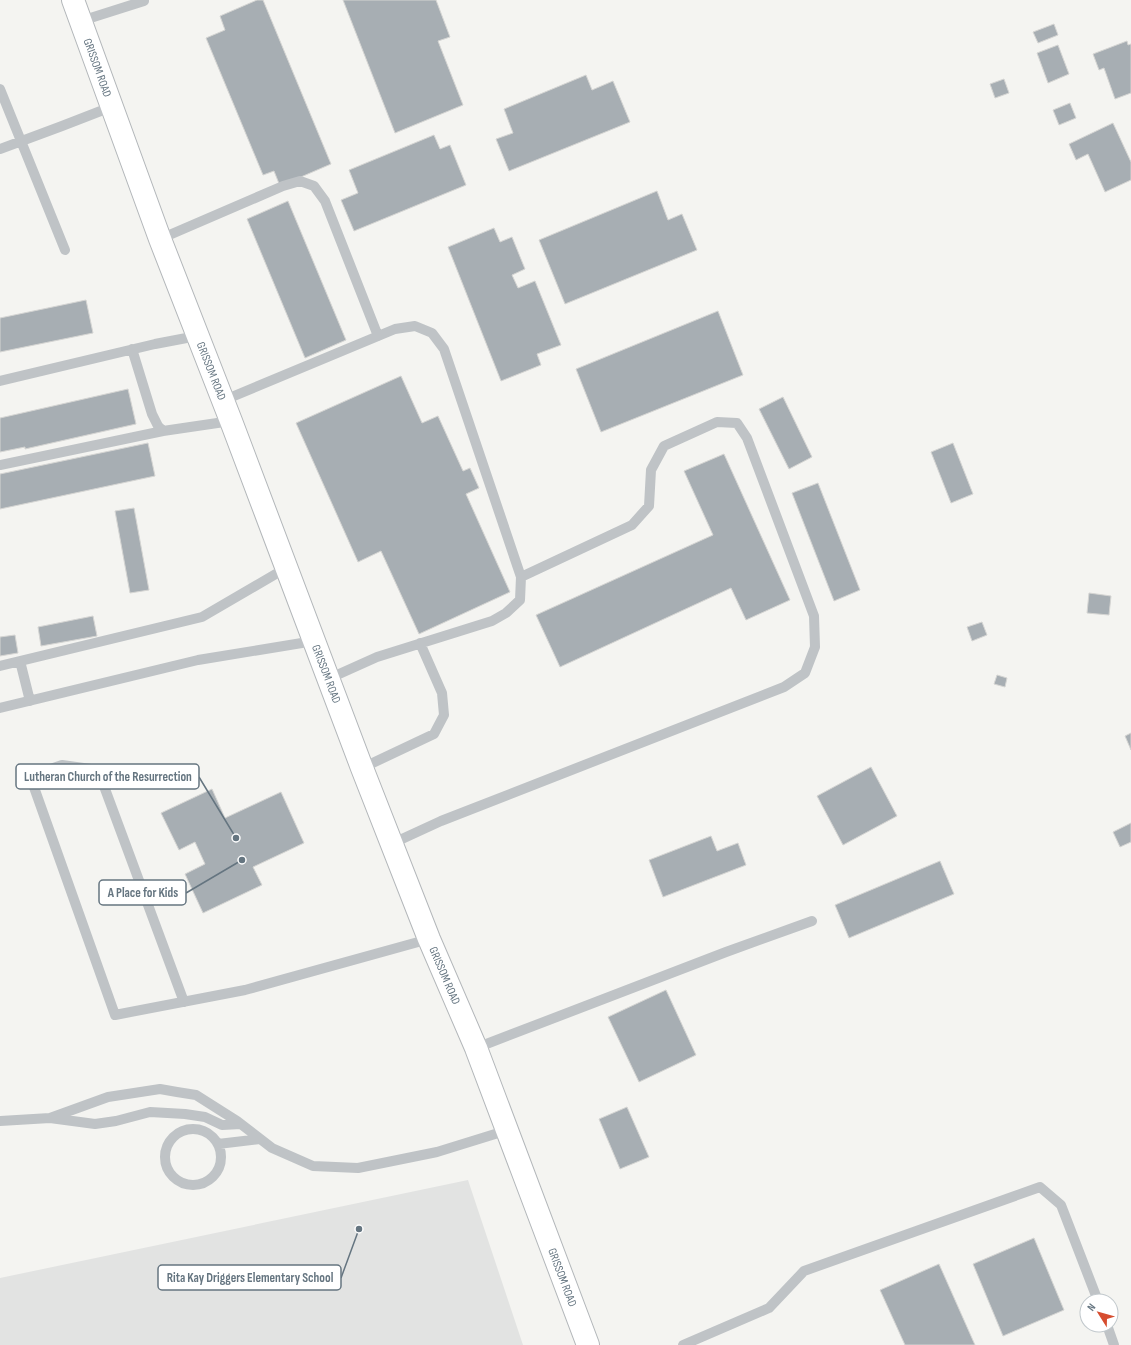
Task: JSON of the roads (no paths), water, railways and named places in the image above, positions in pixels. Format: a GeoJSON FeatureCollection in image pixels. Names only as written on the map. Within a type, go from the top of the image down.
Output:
{"type":"FeatureCollection","features":[{"type":"Feature","properties":{"kind":"main road","name":"GRISSOM ROAD"},"geometry":{"type":"LineString","coordinates":[[73,0],[160,239],[231,421],[391,844],[429,939],[476,1048],[588,1345]]}},
{"type":"Feature","properties":{"kind":"lane"},"geometry":{"type":"LineString","coordinates":[[81,21],[144,0]]}},
{"type":"Feature","properties":{"kind":"lane"},"geometry":{"type":"LineString","coordinates":[[0,89],[65,250]]}},
{"type":"Feature","properties":{"kind":"lane"},"geometry":{"type":"LineString","coordinates":[[0,149],[111,106]]}},
{"type":"Feature","properties":{"kind":"lane"},"geometry":{"type":"LineString","coordinates":[[160,239],[282,186],[300,181],[314,186],[326,201],[378,336]]}},
{"type":"Feature","properties":{"kind":"lane"},"geometry":{"type":"LineString","coordinates":[[222,401],[395,328],[415,326],[432,333],[444,349],[521,577],[520,600],[506,613],[492,621],[376,657],[328,679]]}},
{"type":"Feature","properties":{"kind":"lane"},"geometry":{"type":"LineString","coordinates":[[0,380],[132,349],[197,336]]}},
{"type":"Feature","properties":{"kind":"lane"},"geometry":{"type":"LineString","coordinates":[[132,349],[152,414],[158,426],[164,431]]}},
{"type":"Feature","properties":{"kind":"lane"},"geometry":{"type":"LineString","coordinates":[[0,465],[164,431],[231,421]]}},
{"type":"Feature","properties":{"kind":"lane"},"geometry":{"type":"LineString","coordinates":[[391,844],[440,821],[784,687],[805,673],[815,647],[814,616],[747,438],[737,424],[717,422],[664,446],[651,470],[649,506],[632,524],[521,577]]}},
{"type":"Feature","properties":{"kind":"lane"},"geometry":{"type":"LineString","coordinates":[[0,666],[202,617],[286,568]]}},
{"type":"Feature","properties":{"kind":"lane"},"geometry":{"type":"LineString","coordinates":[[0,708],[198,660],[314,641]]}},
{"type":"Feature","properties":{"kind":"lane"},"geometry":{"type":"LineString","coordinates":[[362,768],[434,734],[444,715],[442,693],[420,644]]}},
{"type":"Feature","properties":{"kind":"lane"},"geometry":{"type":"LineString","coordinates":[[20,661],[30,701]]}},
{"type":"Feature","properties":{"kind":"lane"},"geometry":{"type":"LineString","coordinates":[[184,1002],[98,770],[62,765],[30,776],[116,1015],[184,1002],[245,990],[429,939]]}},
{"type":"Feature","properties":{"kind":"lane"},"geometry":{"type":"LineString","coordinates":[[476,1048],[726,952],[812,921]]}},
{"type":"Feature","properties":{"kind":"lane"},"geometry":{"type":"LineString","coordinates":[[50,1118],[108,1097],[160,1090],[196,1095],[241,1124],[272,1148],[313,1166],[358,1168],[437,1152],[508,1130]]}},
{"type":"Feature","properties":{"kind":"lane"},"geometry":{"type":"LineString","coordinates":[[0,1121],[50,1118],[95,1124],[116,1121],[150,1112],[185,1114],[204,1117],[222,1125],[241,1124]]}},
{"type":"Feature","properties":{"kind":"lane"},"geometry":{"type":"LineString","coordinates":[[190,1128],[198,1129],[213,1137],[218,1144],[221,1158],[219,1166],[211,1178],[204,1182],[190,1185],[182,1183],[170,1174],[166,1167],[164,1158],[168,1142],[181,1131],[190,1128]]}},
{"type":"Feature","properties":{"kind":"lane"},"geometry":{"type":"LineString","coordinates":[[218,1144],[260,1139]]}},
{"type":"Feature","properties":{"kind":"lane"},"geometry":{"type":"LineString","coordinates":[[683,1345],[769,1308],[804,1271],[1040,1187],[1062,1205],[1095,1293]]}},
{"type":"Feature","properties":{"kind":"lane"},"geometry":{"type":"LineString","coordinates":[[1109,1333],[1114,1345]]}},
{"type":"Feature","properties":{"kind":"place","name":"Lutheran Church of the Resurrection"},"geometry":{"type":"Point","coordinates":[236,838]}},
{"type":"Feature","properties":{"kind":"place","name":"A Place for Kids"},"geometry":{"type":"Point","coordinates":[242,860]}},
{"type":"Feature","properties":{"kind":"place","name":"Rita Kay Driggers Elementary School"},"geometry":{"type":"Point","coordinates":[359,1229]}}]}
